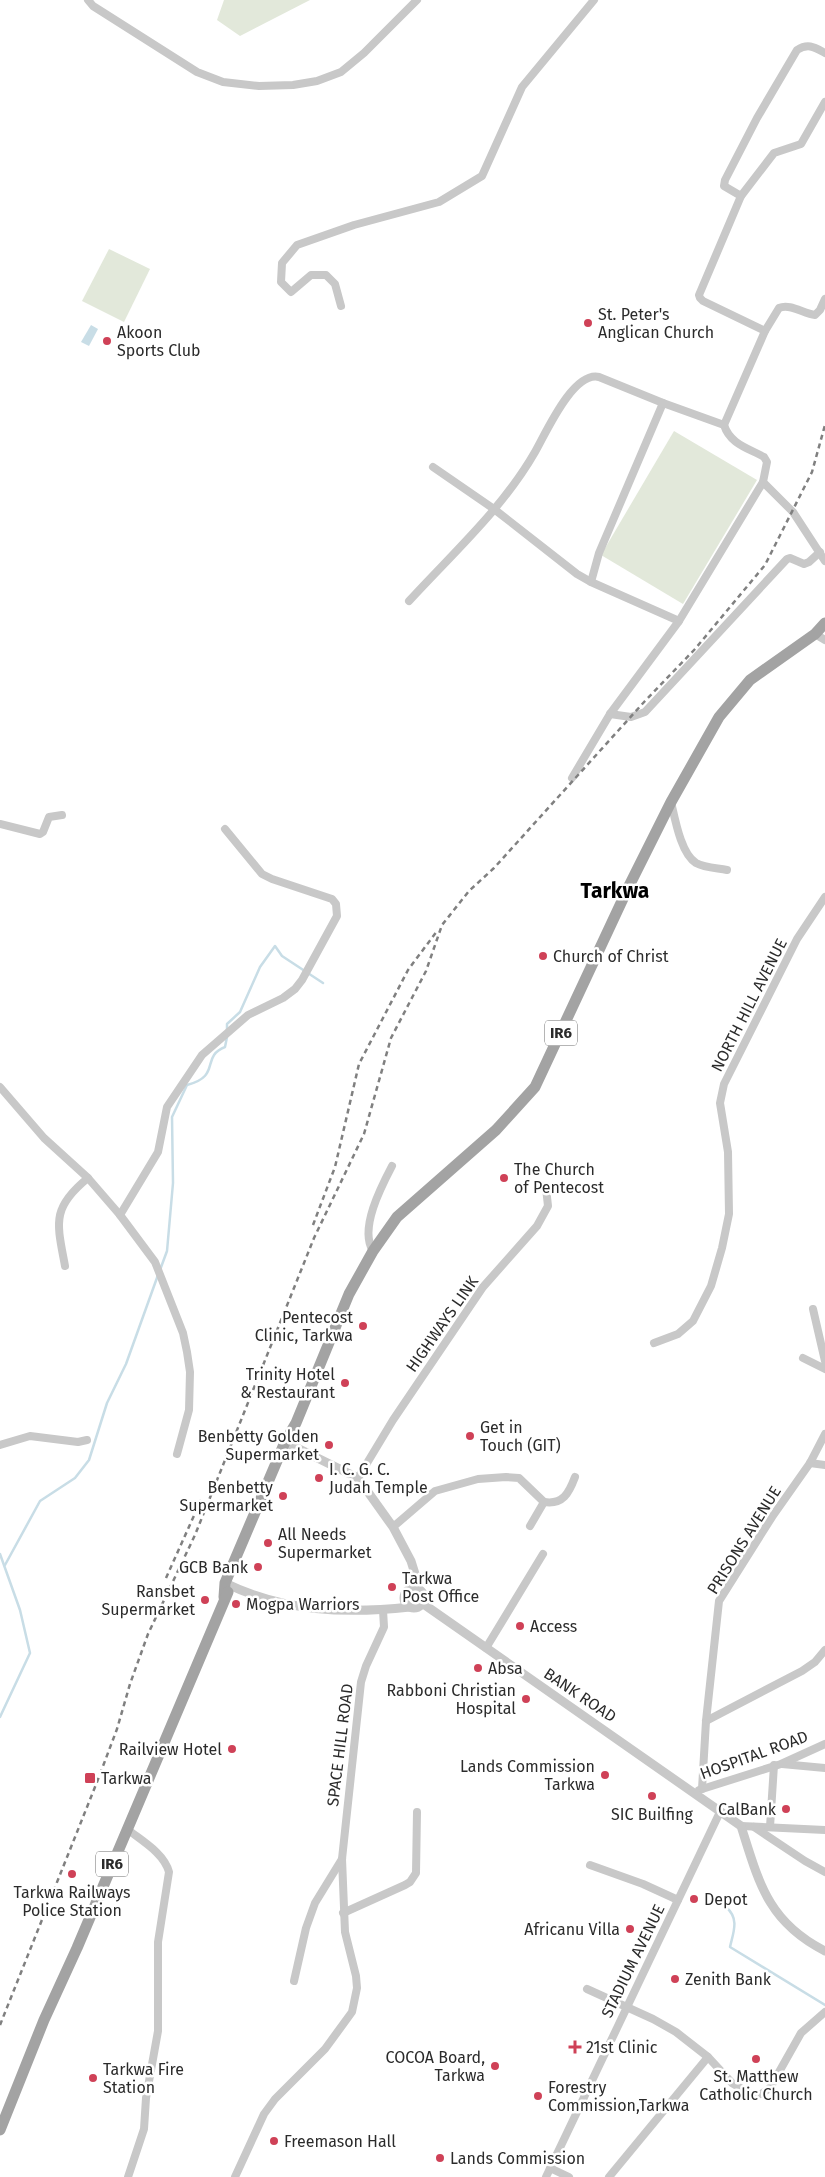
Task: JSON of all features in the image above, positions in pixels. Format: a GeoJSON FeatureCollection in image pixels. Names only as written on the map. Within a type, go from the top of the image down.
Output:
{"type":"FeatureCollection","features":[{"type":"Feature","properties":{"kind":"main road","name":"IR6"},"geometry":{"type":"LineString","coordinates":[[0,2130],[44,2020],[127,1829],[349,1294],[373,1250],[397,1217],[496,1130],[535,1087],[628,888],[671,802],[719,717],[750,680],[820,637],[825,623]]}},
{"type":"Feature","properties":{"kind":"street"},"geometry":{"type":"LineString","coordinates":[[88,0],[93,6],[135,34],[197,72],[223,82],[259,86],[293,85],[318,81],[341,72],[364,53],[416,0]]}},
{"type":"Feature","properties":{"kind":"street"},"geometry":{"type":"LineString","coordinates":[[341,306],[335,284],[326,275],[311,275],[291,292],[281,282],[282,263],[297,245],[354,225],[439,202],[482,176],[522,87],[594,0]]}},
{"type":"Feature","properties":{"kind":"street"},"geometry":{"type":"LineString","coordinates":[[741,196],[724,186],[725,180],[757,118],[796,50],[804,45],[813,46],[825,53]]}},
{"type":"Feature","properties":{"kind":"street"},"geometry":{"type":"LineString","coordinates":[[765,331],[703,301],[699,295],[741,196],[774,153],[801,144],[825,102]]}},
{"type":"Feature","properties":{"kind":"street"},"geometry":{"type":"LineString","coordinates":[[724,425],[765,331],[779,308],[782,306],[815,315],[820,310],[825,299]]}},
{"type":"Feature","properties":{"kind":"street"},"geometry":{"type":"LineString","coordinates":[[409,601],[494,509],[521,476],[556,413],[583,381],[594,376],[599,376],[663,404],[724,425],[731,440],[764,457],[767,462],[763,482],[679,621],[610,714],[572,778]]}},
{"type":"Feature","properties":{"kind":"street"},"geometry":{"type":"LineString","coordinates":[[591,582],[599,553],[663,404]]}},
{"type":"Feature","properties":{"kind":"street"},"geometry":{"type":"LineString","coordinates":[[433,466],[591,582],[679,621]]}},
{"type":"Feature","properties":{"kind":"street"},"geometry":{"type":"LineString","coordinates":[[763,482],[793,512],[825,561]]}},
{"type":"Feature","properties":{"kind":"street"},"geometry":{"type":"LineString","coordinates":[[610,714],[631,718],[645,712],[787,559],[790,558],[804,564],[820,552]]}},
{"type":"Feature","properties":{"kind":"street"},"geometry":{"type":"LineString","coordinates":[[671,802],[682,842],[690,859],[698,864],[727,870]]}},
{"type":"Feature","properties":{"kind":"street"},"geometry":{"type":"LineString","coordinates":[[0,824],[40,834],[49,817],[62,815]]}},
{"type":"Feature","properties":{"kind":"street"},"geometry":{"type":"LineString","coordinates":[[120,1215],[158,1152],[167,1107],[202,1055],[248,1015],[283,998],[295,989],[302,980],[337,916],[336,904],[332,899],[262,874],[225,828]]}},
{"type":"Feature","properties":{"kind":"street","name":"NORTH HILL AVENUE"},"geometry":{"type":"LineString","coordinates":[[654,1343],[678,1334],[693,1321],[711,1286],[729,1214],[728,1152],[720,1103],[724,1084],[793,948],[825,897]]}},
{"type":"Feature","properties":{"kind":"street"},"geometry":{"type":"LineString","coordinates":[[0,1087],[44,1138],[88,1178],[120,1215],[155,1262],[183,1333],[189,1365],[189,1410],[177,1454]]}},
{"type":"Feature","properties":{"kind":"street"},"geometry":{"type":"LineString","coordinates":[[373,1250],[368,1242],[371,1215],[392,1166]]}},
{"type":"Feature","properties":{"kind":"street"},"geometry":{"type":"LineString","coordinates":[[65,1266],[58,1228],[59,1219],[66,1200],[72,1191],[88,1178]]}},
{"type":"Feature","properties":{"kind":"street","name":"HIGHWAYS LINK"},"geometry":{"type":"LineString","coordinates":[[358,1478],[393,1420],[483,1287],[537,1226],[548,1206],[546,1188]]}},
{"type":"Feature","properties":{"kind":"street"},"geometry":{"type":"LineString","coordinates":[[813,1308],[825,1361]]}},
{"type":"Feature","properties":{"kind":"street"},"geometry":{"type":"LineString","coordinates":[[803,1358],[825,1369]]}},
{"type":"Feature","properties":{"kind":"street","name":"PRISONS AVENUE"},"geometry":{"type":"LineString","coordinates":[[702,1789],[706,1721],[719,1602],[772,1517],[810,1463],[825,1434]]}},
{"type":"Feature","properties":{"kind":"street"},"geometry":{"type":"LineString","coordinates":[[0,1445],[30,1436],[78,1442],[87,1440]]}},
{"type":"Feature","properties":{"kind":"street"},"geometry":{"type":"LineString","coordinates":[[288,1444],[358,1478],[393,1527],[416,1576],[416,1588]]}},
{"type":"Feature","properties":{"kind":"street"},"geometry":{"type":"LineString","coordinates":[[810,1463],[825,1466]]}},
{"type":"Feature","properties":{"kind":"street"},"geometry":{"type":"LineString","coordinates":[[393,1527],[436,1491],[478,1479],[506,1476],[519,1478],[544,1502],[558,1502],[566,1497],[575,1477]]}},
{"type":"Feature","properties":{"kind":"street"},"geometry":{"type":"LineString","coordinates":[[530,1526],[544,1502]]}},
{"type":"Feature","properties":{"kind":"street"},"geometry":{"type":"LineString","coordinates":[[486,1648],[543,1554]]}},
{"type":"Feature","properties":{"kind":"street"},"geometry":{"type":"LineString","coordinates":[[228,1585],[268,1600],[295,1606],[337,1611],[414,1608],[424,1600],[422,1592],[416,1588],[409,1590],[404,1595],[405,1602],[410,1607]]}},
{"type":"Feature","properties":{"kind":"street","name":"BANK ROAD"},"geometry":{"type":"LineString","coordinates":[[422,1603],[741,1826]]}},
{"type":"Feature","properties":{"kind":"street","name":"SPACE HILL ROAD"},"geometry":{"type":"LineString","coordinates":[[235,2177],[264,2114],[274,2099],[325,2049],[352,2012],[357,1988],[356,1976],[345,1932],[342,1858],[361,1682],[366,1666],[384,1627],[384,1610]]}},
{"type":"Feature","properties":{"kind":"street"},"geometry":{"type":"LineString","coordinates":[[706,1721],[802,1672],[815,1662],[825,1650]]}},
{"type":"Feature","properties":{"kind":"street","name":"HOSPITAL ROAD"},"geometry":{"type":"LineString","coordinates":[[693,1793],[777,1765],[825,1744]]}},
{"type":"Feature","properties":{"kind":"street"},"geometry":{"type":"LineString","coordinates":[[770,1828],[777,1765],[825,1768]]}},
{"type":"Feature","properties":{"kind":"street"},"geometry":{"type":"LineString","coordinates":[[344,1913],[405,1885],[413,1878],[416,1868],[417,1812]]}},
{"type":"Feature","properties":{"kind":"street","name":"STADIUM AVENUE"},"geometry":{"type":"LineString","coordinates":[[546,2177],[720,1812]]}},
{"type":"Feature","properties":{"kind":"street"},"geometry":{"type":"LineString","coordinates":[[825,1830],[741,1826],[758,1877],[777,1914],[800,1937],[825,1951]]}},
{"type":"Feature","properties":{"kind":"street"},"geometry":{"type":"LineString","coordinates":[[754,1827],[825,1872]]}},
{"type":"Feature","properties":{"kind":"street"},"geometry":{"type":"LineString","coordinates":[[127,1829],[167,1863],[169,1872],[158,1942],[158,2031],[146,2098],[144,2129],[128,2177]]}},
{"type":"Feature","properties":{"kind":"street"},"geometry":{"type":"LineString","coordinates":[[294,1980],[314,1903],[342,1858]]}},
{"type":"Feature","properties":{"kind":"street"},"geometry":{"type":"LineString","coordinates":[[590,1866],[643,1884],[678,1900]]}},
{"type":"Feature","properties":{"kind":"street"},"geometry":{"type":"LineString","coordinates":[[587,1989],[676,2032],[708,2057],[741,2089],[752,2095],[761,2094],[770,2088],[801,2033],[825,2012]]}},
{"type":"Feature","properties":{"kind":"street"},"geometry":{"type":"LineString","coordinates":[[609,2177],[708,2057]]}},
{"type":"Feature","properties":{"kind":"street"},"geometry":{"type":"LineString","coordinates":[[550,2168],[569,2177]]}},
{"type":"Feature","properties":{"kind":"shaded area"},"geometry":{"type":"Polygon","coordinates":[[[224,0],[310,0],[240,36],[217,20],[224,0]]]}},
{"type":"Feature","properties":{"kind":"shaded area"},"geometry":{"type":"Polygon","coordinates":[[[109,249],[150,269],[124,322],[82,301],[109,249]]]}},
{"type":"Feature","properties":{"kind":"shaded area"},"geometry":{"type":"Polygon","coordinates":[[[674,431],[757,480],[683,604],[601,555],[674,431]]]}},
{"type":"Feature","properties":{"kind":"water"},"geometry":{"type":"Polygon","coordinates":[[[91,325],[98,329],[89,346],[81,342],[91,325]]]}},
{"type":"Feature","properties":{"kind":"waterway"},"geometry":{"type":"LineString","coordinates":[[227,1031],[227,1024],[240,1012],[260,967],[275,946],[282,956],[323,983]]}},
{"type":"Feature","properties":{"kind":"waterway"},"geometry":{"type":"LineString","coordinates":[[160,1270],[167,1251],[173,1183],[172,1117],[187,1085],[204,1077],[208,1072],[213,1056],[225,1047],[227,1037]]}},
{"type":"Feature","properties":{"kind":"waterway"},"geometry":{"type":"LineString","coordinates":[[5,1565],[40,1501],[75,1478],[89,1460],[107,1403],[126,1364],[158,1275]]}},
{"type":"Feature","properties":{"kind":"waterway"},"geometry":{"type":"LineString","coordinates":[[0,1554],[20,1610],[30,1653],[0,1717]]}},
{"type":"Feature","properties":{"kind":"waterway"},"geometry":{"type":"LineString","coordinates":[[726,1907],[733,1916],[734,1921],[734,1931],[730,1947],[825,2005]]}},
{"type":"Feature","properties":{"kind":"railway"},"geometry":{"type":"LineString","coordinates":[[0,2025],[97,1782],[117,1729],[130,1684],[148,1634],[195,1535],[314,1238],[364,1134],[391,1038],[426,971],[442,925],[469,891],[494,868],[645,701],[695,649],[765,565],[812,472],[825,425]]}},
{"type":"Feature","properties":{"kind":"railway"},"geometry":{"type":"LineString","coordinates":[[313,1225],[335,1167],[359,1064],[408,970],[437,931]]}},
{"type":"Feature","properties":{"kind":"railway"},"geometry":{"type":"LineString","coordinates":[[166,1578],[201,1500]]}},
{"type":"Feature","properties":{"kind":"place","name":"St. Peter's Anglican Church"},"geometry":{"type":"Point","coordinates":[588,323]}},
{"type":"Feature","properties":{"kind":"place","name":"Akoon Sports Club"},"geometry":{"type":"Point","coordinates":[107,341]}},
{"type":"Feature","properties":{"kind":"place","name":"Church of Christ"},"geometry":{"type":"Point","coordinates":[543,956]}},
{"type":"Feature","properties":{"kind":"place","name":"The Church of Pentecost"},"geometry":{"type":"Point","coordinates":[504,1178]}},
{"type":"Feature","properties":{"kind":"place","name":"Pentecost Clinic, Tarkwa"},"geometry":{"type":"Point","coordinates":[363,1326]}},
{"type":"Feature","properties":{"kind":"place","name":"Trinity Hotel & Restaurant"},"geometry":{"type":"Point","coordinates":[345,1383]}},
{"type":"Feature","properties":{"kind":"place","name":"Get in Touch (GIT)"},"geometry":{"type":"Point","coordinates":[470,1436]}},
{"type":"Feature","properties":{"kind":"place","name":"Benbetty Golden Supermarket"},"geometry":{"type":"Point","coordinates":[329,1445]}},
{"type":"Feature","properties":{"kind":"place","name":"I. C. G. C. Judah Temple"},"geometry":{"type":"Point","coordinates":[319,1478]}},
{"type":"Feature","properties":{"kind":"place","name":"Benbetty Supermarket"},"geometry":{"type":"Point","coordinates":[283,1496]}},
{"type":"Feature","properties":{"kind":"place","name":"All Needs Supermarket"},"geometry":{"type":"Point","coordinates":[268,1543]}},
{"type":"Feature","properties":{"kind":"place","name":"GCB Bank"},"geometry":{"type":"Point","coordinates":[258,1567]}},
{"type":"Feature","properties":{"kind":"place","name":"Tarkwa Post Office"},"geometry":{"type":"Point","coordinates":[392,1587]}},
{"type":"Feature","properties":{"kind":"place","name":"Ransbet Supermarket"},"geometry":{"type":"Point","coordinates":[205,1600]}},
{"type":"Feature","properties":{"kind":"place","name":"Mogpa Warriors"},"geometry":{"type":"Point","coordinates":[236,1604]}},
{"type":"Feature","properties":{"kind":"place","name":"Access"},"geometry":{"type":"Point","coordinates":[520,1626]}},
{"type":"Feature","properties":{"kind":"place","name":"Absa"},"geometry":{"type":"Point","coordinates":[478,1668]}},
{"type":"Feature","properties":{"kind":"place","name":"Rabboni Christian Hospital"},"geometry":{"type":"Point","coordinates":[526,1699]}},
{"type":"Feature","properties":{"kind":"place","name":"Railview Hotel"},"geometry":{"type":"Point","coordinates":[232,1749]}},
{"type":"Feature","properties":{"kind":"place","name":"Lands Commission Tarkwa"},"geometry":{"type":"Point","coordinates":[605,1775]}},
{"type":"Feature","properties":{"kind":"place","name":"Tarkwa"},"geometry":{"type":"Point","coordinates":[90,1778]}},
{"type":"Feature","properties":{"kind":"place","name":"SIC Builfing"},"geometry":{"type":"Point","coordinates":[652,1796]}},
{"type":"Feature","properties":{"kind":"place","name":"CalBank"},"geometry":{"type":"Point","coordinates":[786,1809]}},
{"type":"Feature","properties":{"kind":"place","name":"Tarkwa Railways Police Station"},"geometry":{"type":"Point","coordinates":[72,1874]}},
{"type":"Feature","properties":{"kind":"place","name":"Depot"},"geometry":{"type":"Point","coordinates":[694,1899]}},
{"type":"Feature","properties":{"kind":"place","name":"Africanu Villa"},"geometry":{"type":"Point","coordinates":[630,1929]}},
{"type":"Feature","properties":{"kind":"place","name":"Zenith Bank"},"geometry":{"type":"Point","coordinates":[675,1979]}},
{"type":"Feature","properties":{"kind":"place","name":"21st Clinic"},"geometry":{"type":"Point","coordinates":[575,2047]}},
{"type":"Feature","properties":{"kind":"place","name":"St. Matthew Catholic Church"},"geometry":{"type":"Point","coordinates":[756,2059]}},
{"type":"Feature","properties":{"kind":"place","name":"COCOA Board, Tarkwa"},"geometry":{"type":"Point","coordinates":[495,2066]}},
{"type":"Feature","properties":{"kind":"place","name":"Tarkwa Fire Station"},"geometry":{"type":"Point","coordinates":[93,2078]}},
{"type":"Feature","properties":{"kind":"place","name":"Forestry Commission,Tarkwa"},"geometry":{"type":"Point","coordinates":[538,2096]}},
{"type":"Feature","properties":{"kind":"place","name":"Freemason Hall"},"geometry":{"type":"Point","coordinates":[274,2141]}},
{"type":"Feature","properties":{"kind":"place","name":"Lands Commission"},"geometry":{"type":"Point","coordinates":[440,2158]}},
{"type":"Feature","properties":{"kind":"district","name":"Tarkwa"},"geometry":{"type":"Point","coordinates":[615,891]}}]}
